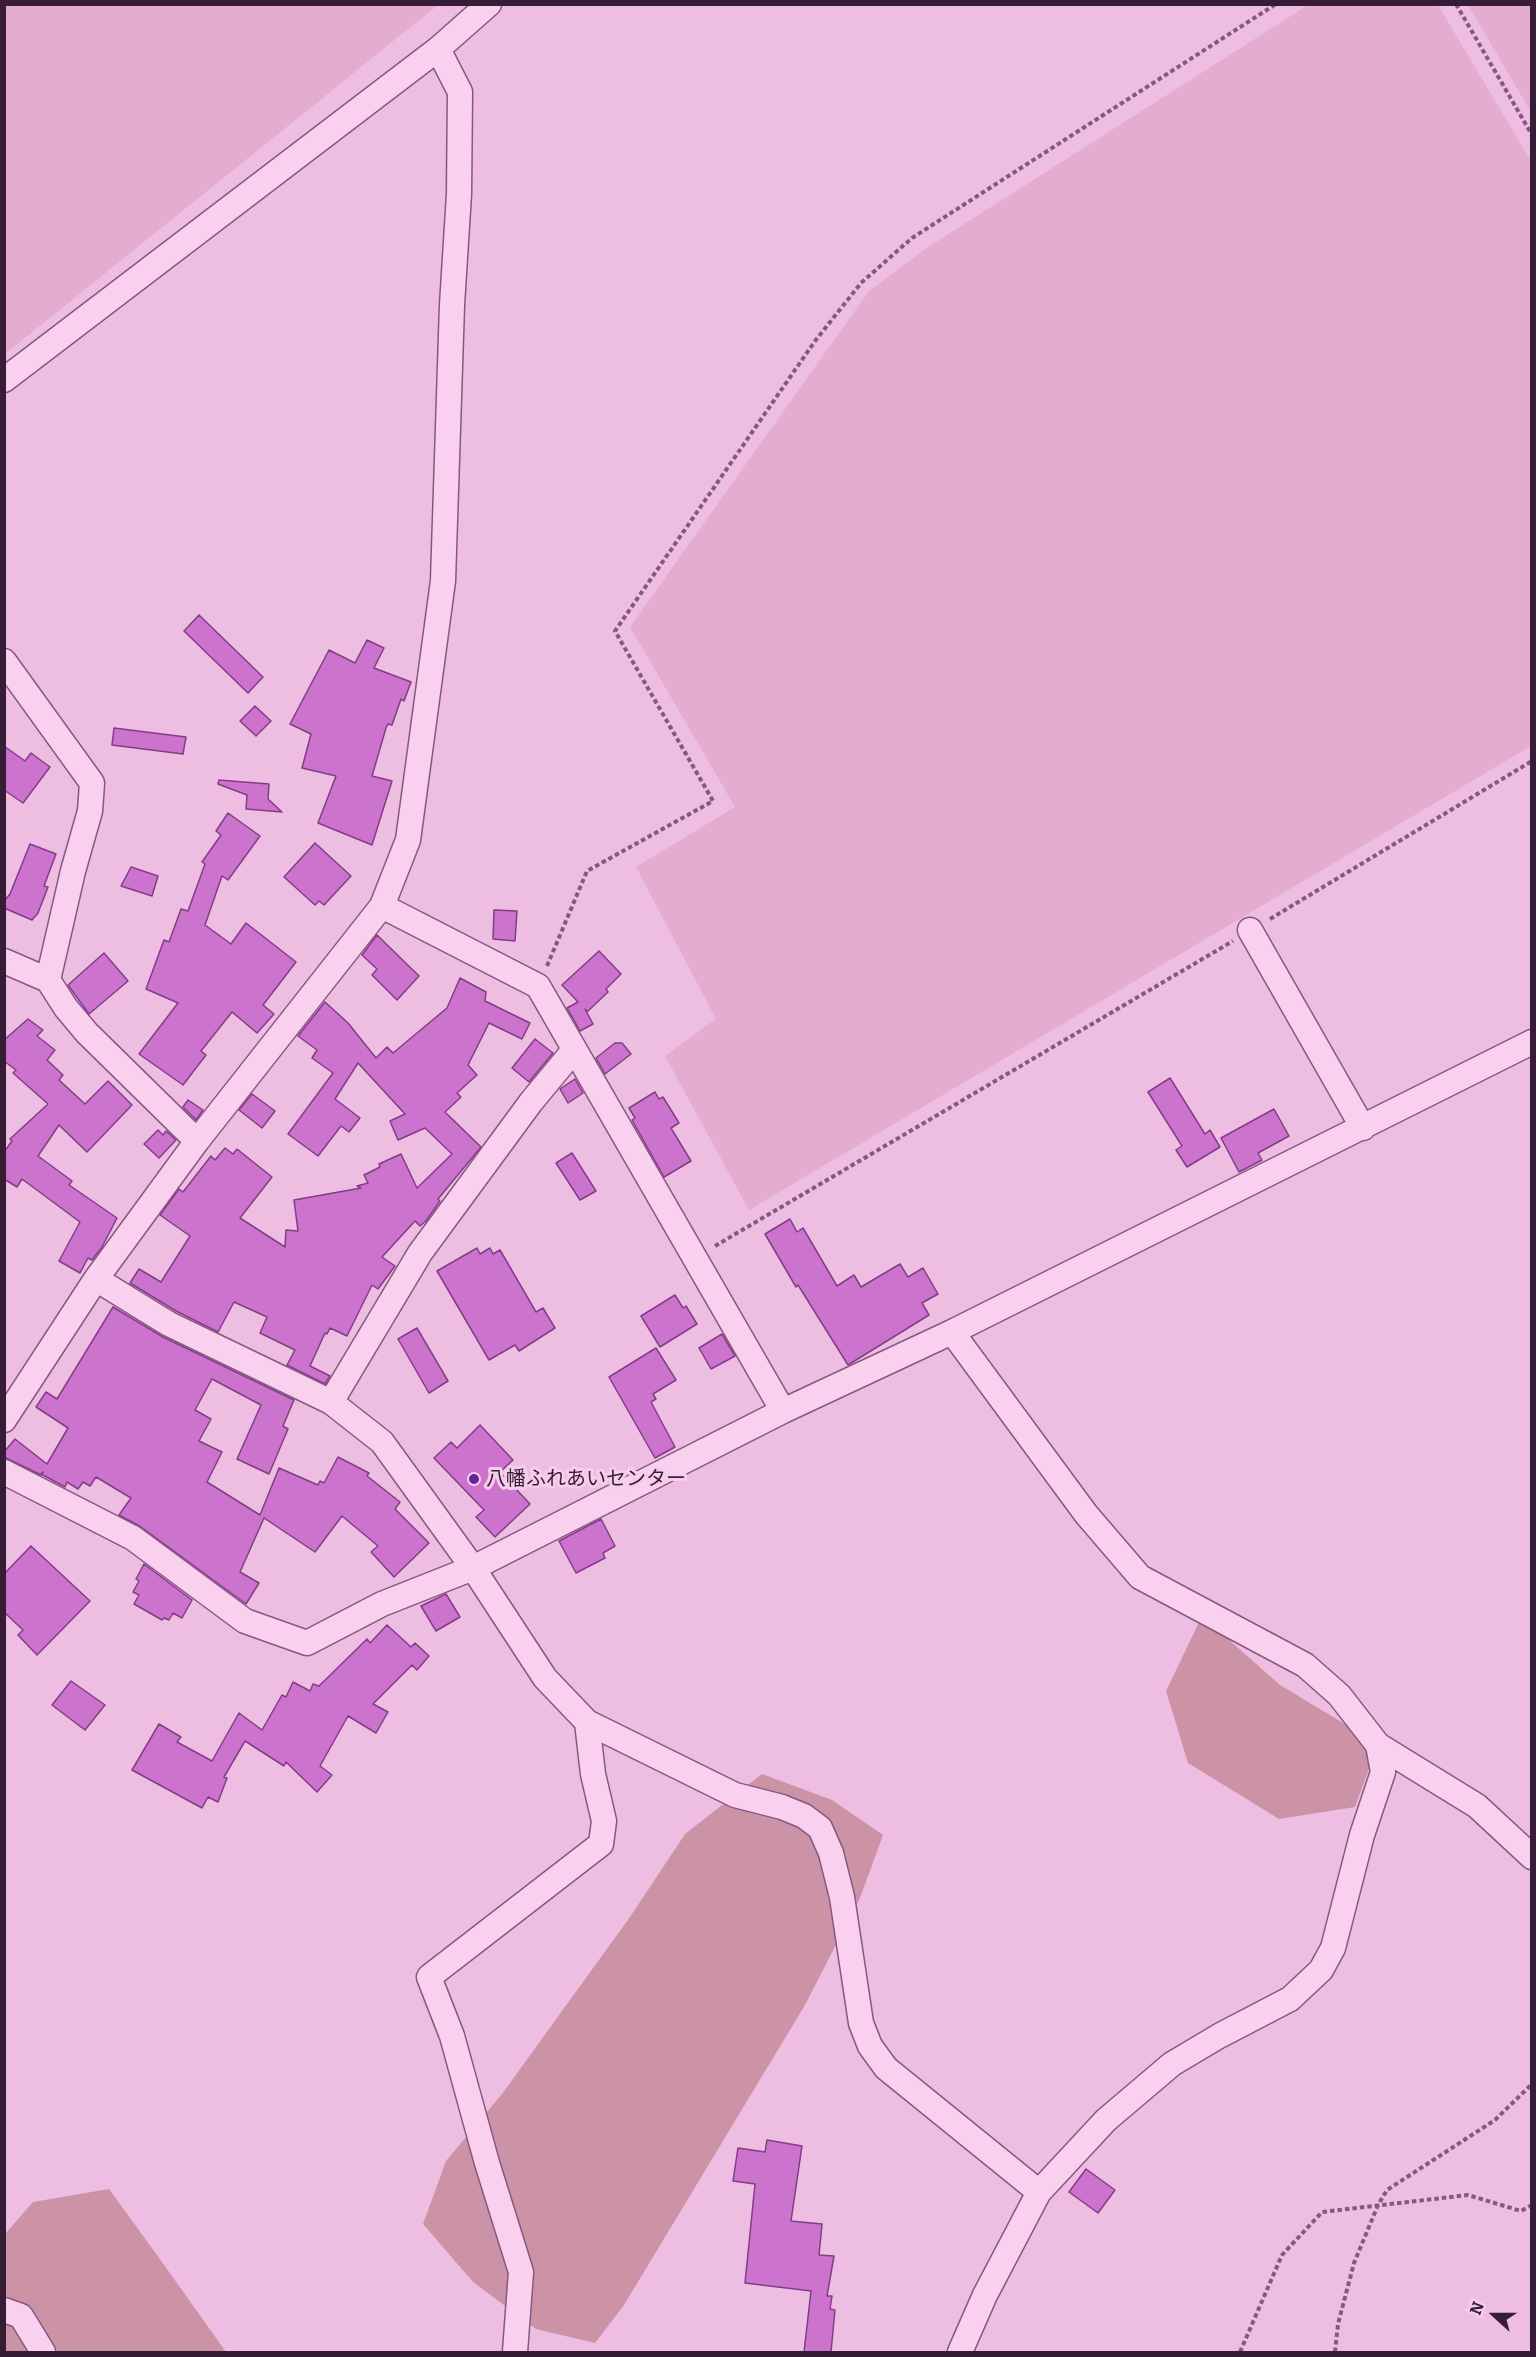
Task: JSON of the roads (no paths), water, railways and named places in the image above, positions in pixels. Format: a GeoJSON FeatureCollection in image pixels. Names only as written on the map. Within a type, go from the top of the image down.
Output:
{"type":"FeatureCollection","features":[{"type":"Feature","properties":{"kind":"street"},"geometry":{"type":"LineString","coordinates":[[4,380],[438,49],[489,4]]}},
{"type":"Feature","properties":{"kind":"street"},"geometry":{"type":"LineString","coordinates":[[4,1420],[96,1279],[197,1141],[382,906],[408,840],[442,581],[452,305],[459,194],[460,92],[438,49]]}},
{"type":"Feature","properties":{"kind":"street"},"geometry":{"type":"LineString","coordinates":[[4,662],[92,783],[90,811],[73,871],[48,980]]}},
{"type":"Feature","properties":{"kind":"street"},"geometry":{"type":"LineString","coordinates":[[382,906],[538,986],[783,1411]]}},
{"type":"Feature","properties":{"kind":"street"},"geometry":{"type":"LineString","coordinates":[[1250,930],[1363,1128]]}},
{"type":"Feature","properties":{"kind":"street"},"geometry":{"type":"LineString","coordinates":[[4,961],[48,980],[66,1008],[87,1033],[197,1141]]}},
{"type":"Feature","properties":{"kind":"street"},"geometry":{"type":"LineString","coordinates":[[4,1472],[134,1538],[245,1621],[307,1643],[382,1604],[473,1568],[783,1411],[952,1332],[1532,1042]]}},
{"type":"Feature","properties":{"kind":"street"},"geometry":{"type":"LineString","coordinates":[[331,1402],[420,1253],[531,1102],[574,1050]]}},
{"type":"Feature","properties":{"kind":"street"},"geometry":{"type":"LineString","coordinates":[[96,1279],[169,1324],[331,1402],[382,1442],[473,1568],[545,1678],[587,1722],[735,1795],[793,1812],[820,1828],[831,1853],[842,1897],[861,2023],[870,2046],[886,2068],[1040,2192]]}},
{"type":"Feature","properties":{"kind":"street"},"geometry":{"type":"LineString","coordinates":[[952,1332],[1086,1514],[1140,1577],[1305,1665],[1339,1695],[1378,1745],[1476,1806],[1532,1857]]}},
{"type":"Feature","properties":{"kind":"street"},"geometry":{"type":"LineString","coordinates":[[515,2352],[521,2272],[487,2163],[453,2036],[429,1977],[601,1844],[604,1821],[593,1774],[587,1722]]}},
{"type":"Feature","properties":{"kind":"street"},"geometry":{"type":"LineString","coordinates":[[960,2352],[985,2295],[1040,2192],[1106,2120],[1172,2064],[1219,2036],[1290,1999],[1321,1970],[1333,1948],[1362,1835],[1383,1772],[1378,1745]]}},
{"type":"Feature","properties":{"kind":"street"},"geometry":{"type":"LineString","coordinates":[[4,2310],[21,2316],[43,2352]]}},
{"type":"Feature","properties":{"kind":"place","name":"八幡ふれあいセンター"},"geometry":{"type":"Point","coordinates":[474,1479]}}]}
